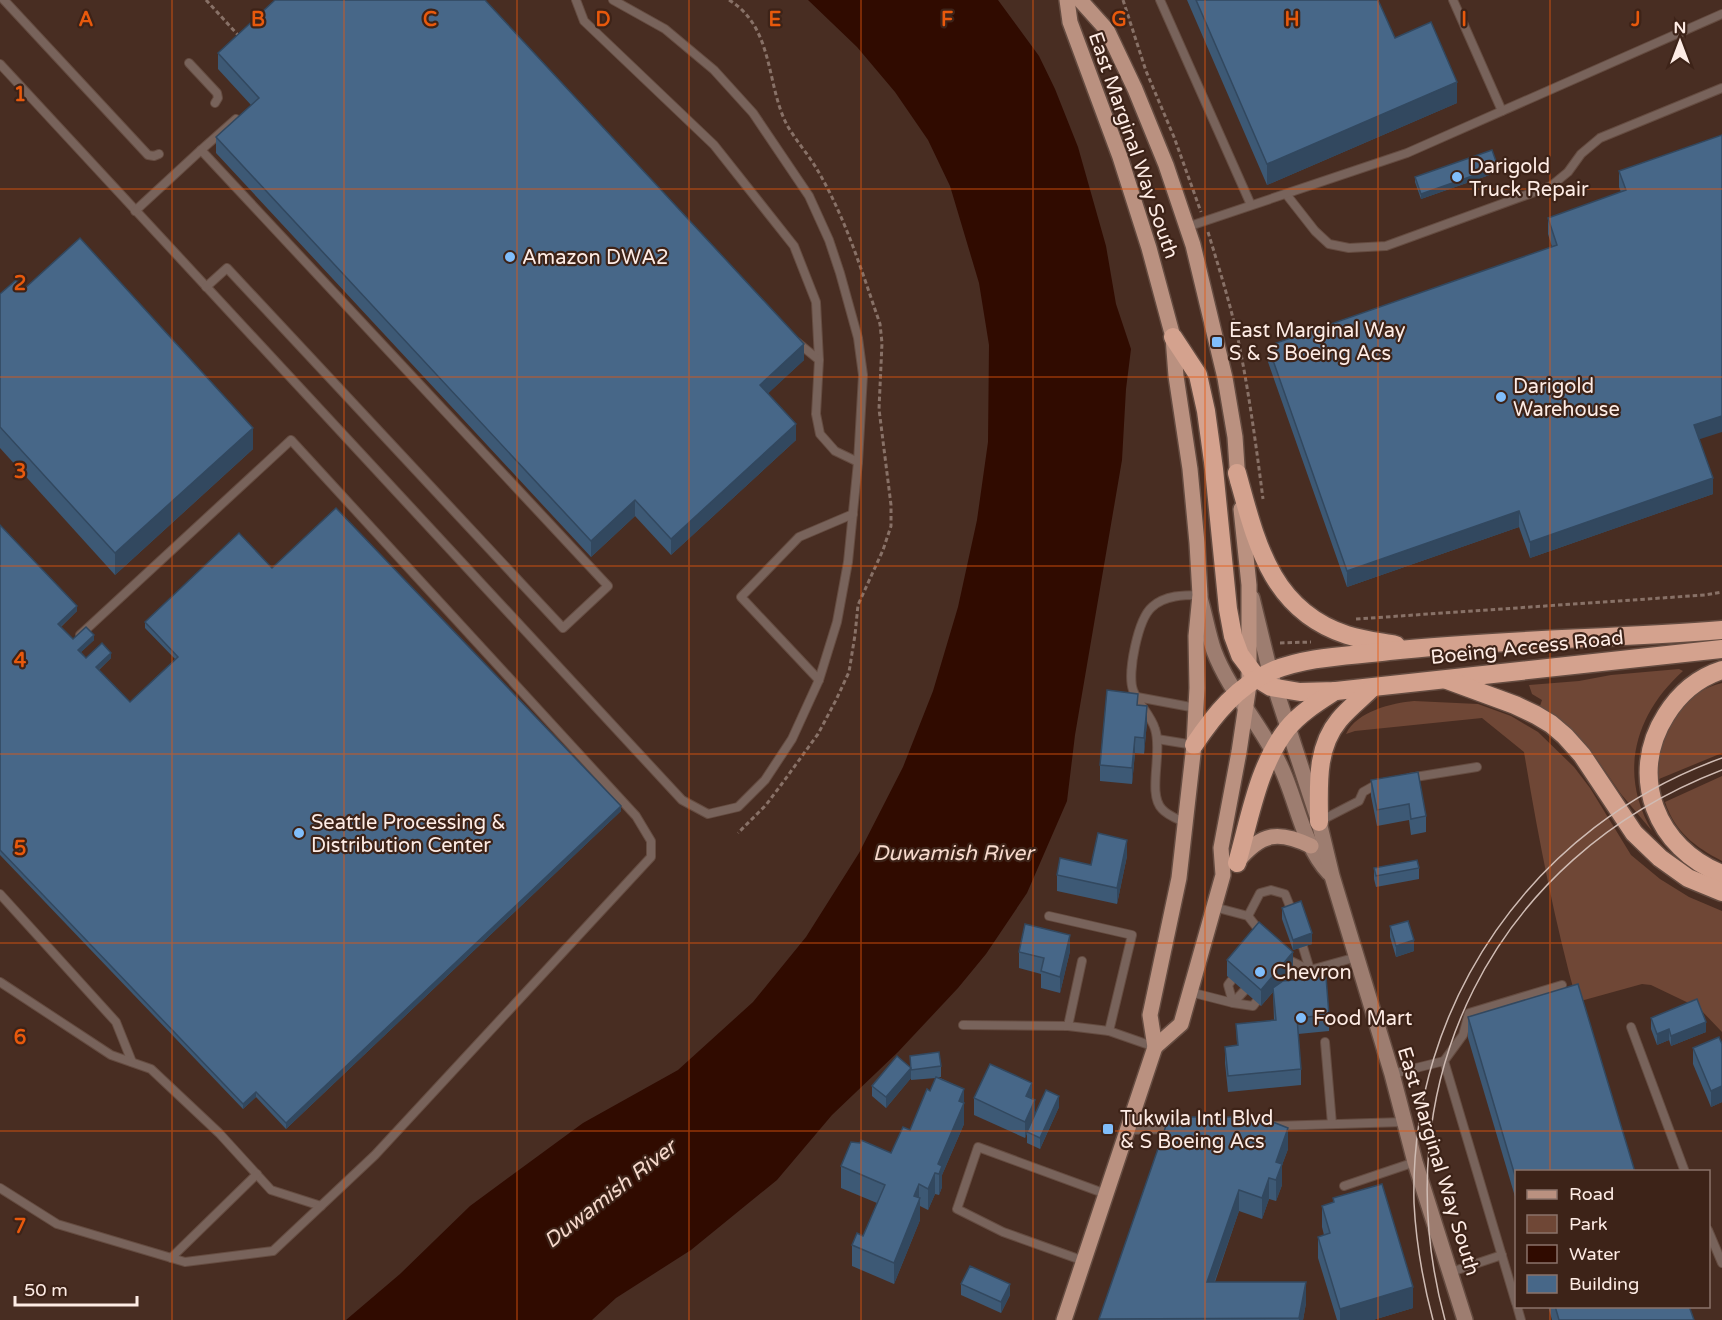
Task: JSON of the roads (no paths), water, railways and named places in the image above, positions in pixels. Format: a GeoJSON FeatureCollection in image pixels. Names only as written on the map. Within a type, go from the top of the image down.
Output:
{"type":"FeatureCollection","features":[{"type":"Feature","properties":{"kind":"highway"},"geometry":{"type":"LineString","coordinates":[[1173,337],[1198,375],[1206,411],[1214,469],[1230,625],[1240,655],[1255,685]]}},
{"type":"Feature","properties":{"kind":"highway"},"geometry":{"type":"LineString","coordinates":[[1237,473],[1256,541],[1269,572],[1292,602],[1324,625],[1347,635],[1413,649]]}},
{"type":"Feature","properties":{"kind":"highway"},"geometry":{"type":"LineString","coordinates":[[1652,636],[1722,620]]}},
{"type":"Feature","properties":{"kind":"highway","name":"Boeing Access Road"},"geometry":{"type":"LineString","coordinates":[[1413,649],[1722,630]]}},
{"type":"Feature","properties":{"kind":"highway"},"geometry":{"type":"LineString","coordinates":[[1194,745],[1222,707],[1255,685],[1305,662],[1413,649]]}},
{"type":"Feature","properties":{"kind":"highway","name":"Boeing Access Road"},"geometry":{"type":"LineString","coordinates":[[1255,685],[1306,692],[1372,688],[1722,649]]}},
{"type":"Feature","properties":{"kind":"highway"},"geometry":{"type":"LineString","coordinates":[[1722,670],[1691,686],[1675,700],[1659,726],[1652,746],[1649,770],[1650,793],[1657,815],[1668,834],[1689,857],[1722,874]]}},
{"type":"Feature","properties":{"kind":"highway"},"geometry":{"type":"LineString","coordinates":[[1444,679],[1515,705],[1551,724],[1582,754],[1634,833],[1660,858],[1688,878],[1722,892]]}},
{"type":"Feature","properties":{"kind":"highway"},"geometry":{"type":"LineString","coordinates":[[1319,822],[1320,765],[1327,739],[1340,719],[1372,688]]}},
{"type":"Feature","properties":{"kind":"highway"},"geometry":{"type":"LineString","coordinates":[[1237,863],[1264,770],[1273,750],[1288,727],[1336,690]]}},
{"type":"Feature","properties":{"kind":"main road","name":"East Marginal Way South"},"geometry":{"type":"LineString","coordinates":[[1067,0],[1070,22],[1120,157],[1173,337],[1176,376],[1190,469],[1200,595],[1196,636],[1194,745],[1179,878],[1150,1015],[1155,1047]]}},
{"type":"Feature","properties":{"kind":"main road","name":"East Marginal Way South"},"geometry":{"type":"LineString","coordinates":[[1080,0],[1107,30],[1135,89],[1166,165],[1187,227],[1226,378],[1235,437],[1249,585],[1255,685],[1221,848],[1223,875],[1181,1024],[1155,1047]]}},
{"type":"Feature","properties":{"kind":"main road"},"geometry":{"type":"LineString","coordinates":[[1223,875],[1256,842],[1270,836],[1285,836],[1311,846]]}},
{"type":"Feature","properties":{"kind":"main road"},"geometry":{"type":"LineString","coordinates":[[1064,1320],[1155,1047]]}},
{"type":"Feature","properties":{"kind":"street"},"geometry":{"type":"LineString","coordinates":[[1249,585],[1255,685],[1273,750],[1286,776],[1311,846],[1320,864],[1332,876]]}},
{"type":"Feature","properties":{"kind":"street"},"geometry":{"type":"LineString","coordinates":[[1200,595],[1214,652],[1255,685]]}},
{"type":"Feature","properties":{"kind":"street","name":"East Marginal Way South"},"geometry":{"type":"LineString","coordinates":[[1255,685],[1288,727],[1319,822],[1332,876],[1392,1074],[1415,1162],[1465,1320]]}},
{"type":"Feature","properties":{"kind":"lane"},"geometry":{"type":"LineString","coordinates":[[4,0],[148,154],[154,156],[159,154]]}},
{"type":"Feature","properties":{"kind":"lane"},"geometry":{"type":"LineString","coordinates":[[576,0],[584,21],[714,145],[794,246],[816,302],[819,360],[816,414],[820,434],[835,450],[858,462]]}},
{"type":"Feature","properties":{"kind":"lane"},"geometry":{"type":"LineString","coordinates":[[0,64],[682,800],[708,814],[738,807],[765,780],[792,740],[819,680],[837,622],[848,562],[858,462],[863,375],[858,338],[829,240],[808,196],[753,113],[714,70],[664,29],[613,0]]}},
{"type":"Feature","properties":{"kind":"lane"},"geometry":{"type":"LineString","coordinates":[[1160,0],[1251,205]]}},
{"type":"Feature","properties":{"kind":"lane"},"geometry":{"type":"LineString","coordinates":[[1453,0],[1502,111]]}},
{"type":"Feature","properties":{"kind":"lane"},"geometry":{"type":"LineString","coordinates":[[1187,227],[1407,153],[1722,14]]}},
{"type":"Feature","properties":{"kind":"lane"},"geometry":{"type":"LineString","coordinates":[[189,63],[217,93],[218,98],[215,103]]}},
{"type":"Feature","properties":{"kind":"lane"},"geometry":{"type":"LineString","coordinates":[[1286,194],[1315,231],[1329,244],[1349,248],[1386,246],[1551,186],[1568,172],[1581,154],[1600,138],[1722,87]]}},
{"type":"Feature","properties":{"kind":"lane"},"geometry":{"type":"LineString","coordinates":[[135,210],[236,118]]}},
{"type":"Feature","properties":{"kind":"lane"},"geometry":{"type":"LineString","coordinates":[[201,150],[608,586],[563,628],[227,268],[206,287]]}},
{"type":"Feature","properties":{"kind":"lane"},"geometry":{"type":"LineString","coordinates":[[789,333],[819,360]]}},
{"type":"Feature","properties":{"kind":"lane"},"geometry":{"type":"LineString","coordinates":[[0,1188],[57,1224],[185,1262],[273,1251],[375,1155],[651,857],[651,841],[636,816],[291,440],[74,640]]}},
{"type":"Feature","properties":{"kind":"lane"},"geometry":{"type":"LineString","coordinates":[[819,680],[741,597],[800,537],[853,514]]}},
{"type":"Feature","properties":{"kind":"lane"},"geometry":{"type":"LineString","coordinates":[[1186,823],[1163,810],[1157,803],[1155,794],[1159,753],[1157,739],[1155,729],[1133,689],[1132,664],[1144,620],[1151,607],[1181,595],[1200,595]]}},
{"type":"Feature","properties":{"kind":"lane"},"geometry":{"type":"LineString","coordinates":[[1137,697],[1196,708]]}},
{"type":"Feature","properties":{"kind":"lane"},"geometry":{"type":"LineString","coordinates":[[1157,739],[1194,745]]}},
{"type":"Feature","properties":{"kind":"lane"},"geometry":{"type":"LineString","coordinates":[[1398,780],[1477,767]]}},
{"type":"Feature","properties":{"kind":"lane"},"geometry":{"type":"LineString","coordinates":[[1319,822],[1359,801],[1363,792],[1375,784],[1386,782]]}},
{"type":"Feature","properties":{"kind":"lane"},"geometry":{"type":"LineString","coordinates":[[1248,916],[1260,893],[1271,890],[1285,894],[1293,915]]}},
{"type":"Feature","properties":{"kind":"lane"},"geometry":{"type":"LineString","coordinates":[[0,894],[116,1022],[132,1062]]}},
{"type":"Feature","properties":{"kind":"lane"},"geometry":{"type":"LineString","coordinates":[[1214,907],[1248,916],[1266,939],[1263,942]]}},
{"type":"Feature","properties":{"kind":"lane"},"geometry":{"type":"LineString","coordinates":[[1049,916],[1132,935],[1109,1031]]}},
{"type":"Feature","properties":{"kind":"lane"},"geometry":{"type":"LineString","coordinates":[[1303,947],[1310,970]]}},
{"type":"Feature","properties":{"kind":"lane"},"geometry":{"type":"LineString","coordinates":[[1288,960],[1310,970],[1357,957]]}},
{"type":"Feature","properties":{"kind":"lane"},"geometry":{"type":"LineString","coordinates":[[1068,1026],[1082,962]]}},
{"type":"Feature","properties":{"kind":"lane"},"geometry":{"type":"LineString","coordinates":[[1232,981],[1228,985],[1233,1003]]}},
{"type":"Feature","properties":{"kind":"lane"},"geometry":{"type":"LineString","coordinates":[[0,983],[111,1055],[151,1069],[219,1133],[272,1190],[321,1206]]}},
{"type":"Feature","properties":{"kind":"lane"},"geometry":{"type":"LineString","coordinates":[[1392,1074],[1443,1061],[1463,1035],[1469,1013],[1562,985]]}},
{"type":"Feature","properties":{"kind":"lane"},"geometry":{"type":"LineString","coordinates":[[1233,1003],[1244,991]]}},
{"type":"Feature","properties":{"kind":"lane"},"geometry":{"type":"LineString","coordinates":[[1190,992],[1233,1003],[1253,1006],[1256,1002]]}},
{"type":"Feature","properties":{"kind":"lane"},"geometry":{"type":"LineString","coordinates":[[963,1025],[1068,1026],[1109,1031],[1155,1047]]}},
{"type":"Feature","properties":{"kind":"lane"},"geometry":{"type":"LineString","coordinates":[[1631,1027],[1684,1170]]}},
{"type":"Feature","properties":{"kind":"lane"},"geometry":{"type":"LineString","coordinates":[[1325,1042],[1332,1124]]}},
{"type":"Feature","properties":{"kind":"lane"},"geometry":{"type":"LineString","coordinates":[[1443,1061],[1515,1298]]}},
{"type":"Feature","properties":{"kind":"lane"},"geometry":{"type":"LineString","coordinates":[[1264,1126],[1404,1122]]}},
{"type":"Feature","properties":{"kind":"lane"},"geometry":{"type":"LineString","coordinates":[[1127,1130],[1184,1128]]}},
{"type":"Feature","properties":{"kind":"lane"},"geometry":{"type":"LineString","coordinates":[[1084,1262],[1003,1232],[957,1209],[978,1147],[1106,1194]]}},
{"type":"Feature","properties":{"kind":"lane"},"geometry":{"type":"LineString","coordinates":[[1344,1186],[1415,1162]]}},
{"type":"Feature","properties":{"kind":"lane"},"geometry":{"type":"LineString","coordinates":[[171,1258],[257,1174]]}},
{"type":"Feature","properties":{"kind":"lane"},"geometry":{"type":"LineString","coordinates":[[1710,1235],[1722,1263]]}},
{"type":"Feature","properties":{"kind":"lane"},"geometry":{"type":"LineString","coordinates":[[1451,1272],[1502,1255]]}},
{"type":"Feature","properties":{"kind":"water","name":"Duwamish River"},"geometry":{"type":"Polygon","coordinates":[[[808,0],[998,0],[1039,56],[1078,147],[1106,246],[1116,304],[1131,349],[1122,460],[1075,735],[1067,801],[1027,893],[986,954],[958,988],[898,1052],[832,1115],[777,1180],[691,1250],[616,1298],[592,1320],[346,1320],[400,1274],[470,1206],[583,1123],[678,1070],[753,1002],[806,937],[859,853],[903,767],[933,691],[958,607],[977,520],[988,442],[989,345],[979,283],[950,186],[928,140],[895,92],[857,47],[808,0]]]}},
{"type":"Feature","properties":{"kind":"tram line"},"geometry":{"type":"LineString","coordinates":[[1433,1320],[1426,1291],[1415,1218],[1418,1129],[1434,1059],[1460,992],[1496,931],[1541,876],[1594,828],[1655,788],[1722,758]]}},
{"type":"Feature","properties":{"kind":"tram line"},"geometry":{"type":"LineString","coordinates":[[1445,1320],[1429,1232],[1429,1147],[1444,1065],[1474,990],[1517,920],[1573,860],[1642,809],[1722,770]]}},
{"type":"Feature","properties":{"kind":"place","name":"Darigold Truck Repair"},"geometry":{"type":"Point","coordinates":[1457,177]}},
{"type":"Feature","properties":{"kind":"place","name":"Amazon DWA2"},"geometry":{"type":"Point","coordinates":[510,257]}},
{"type":"Feature","properties":{"kind":"place","name":"East Marginal Way S & S Boeing Acs"},"geometry":{"type":"Point","coordinates":[1217,342]}},
{"type":"Feature","properties":{"kind":"place","name":"Darigold Warehouse"},"geometry":{"type":"Point","coordinates":[1501,397]}},
{"type":"Feature","properties":{"kind":"place","name":"Seattle Processing & Distribution Center"},"geometry":{"type":"Point","coordinates":[299,833]}},
{"type":"Feature","properties":{"kind":"place","name":"Chevron"},"geometry":{"type":"Point","coordinates":[1260,972]}},
{"type":"Feature","properties":{"kind":"place","name":"Food Mart"},"geometry":{"type":"Point","coordinates":[1301,1018]}},
{"type":"Feature","properties":{"kind":"place","name":"Tukwila Intl Blvd & S Boeing Acs"},"geometry":{"type":"Point","coordinates":[1108,1129]}}]}
